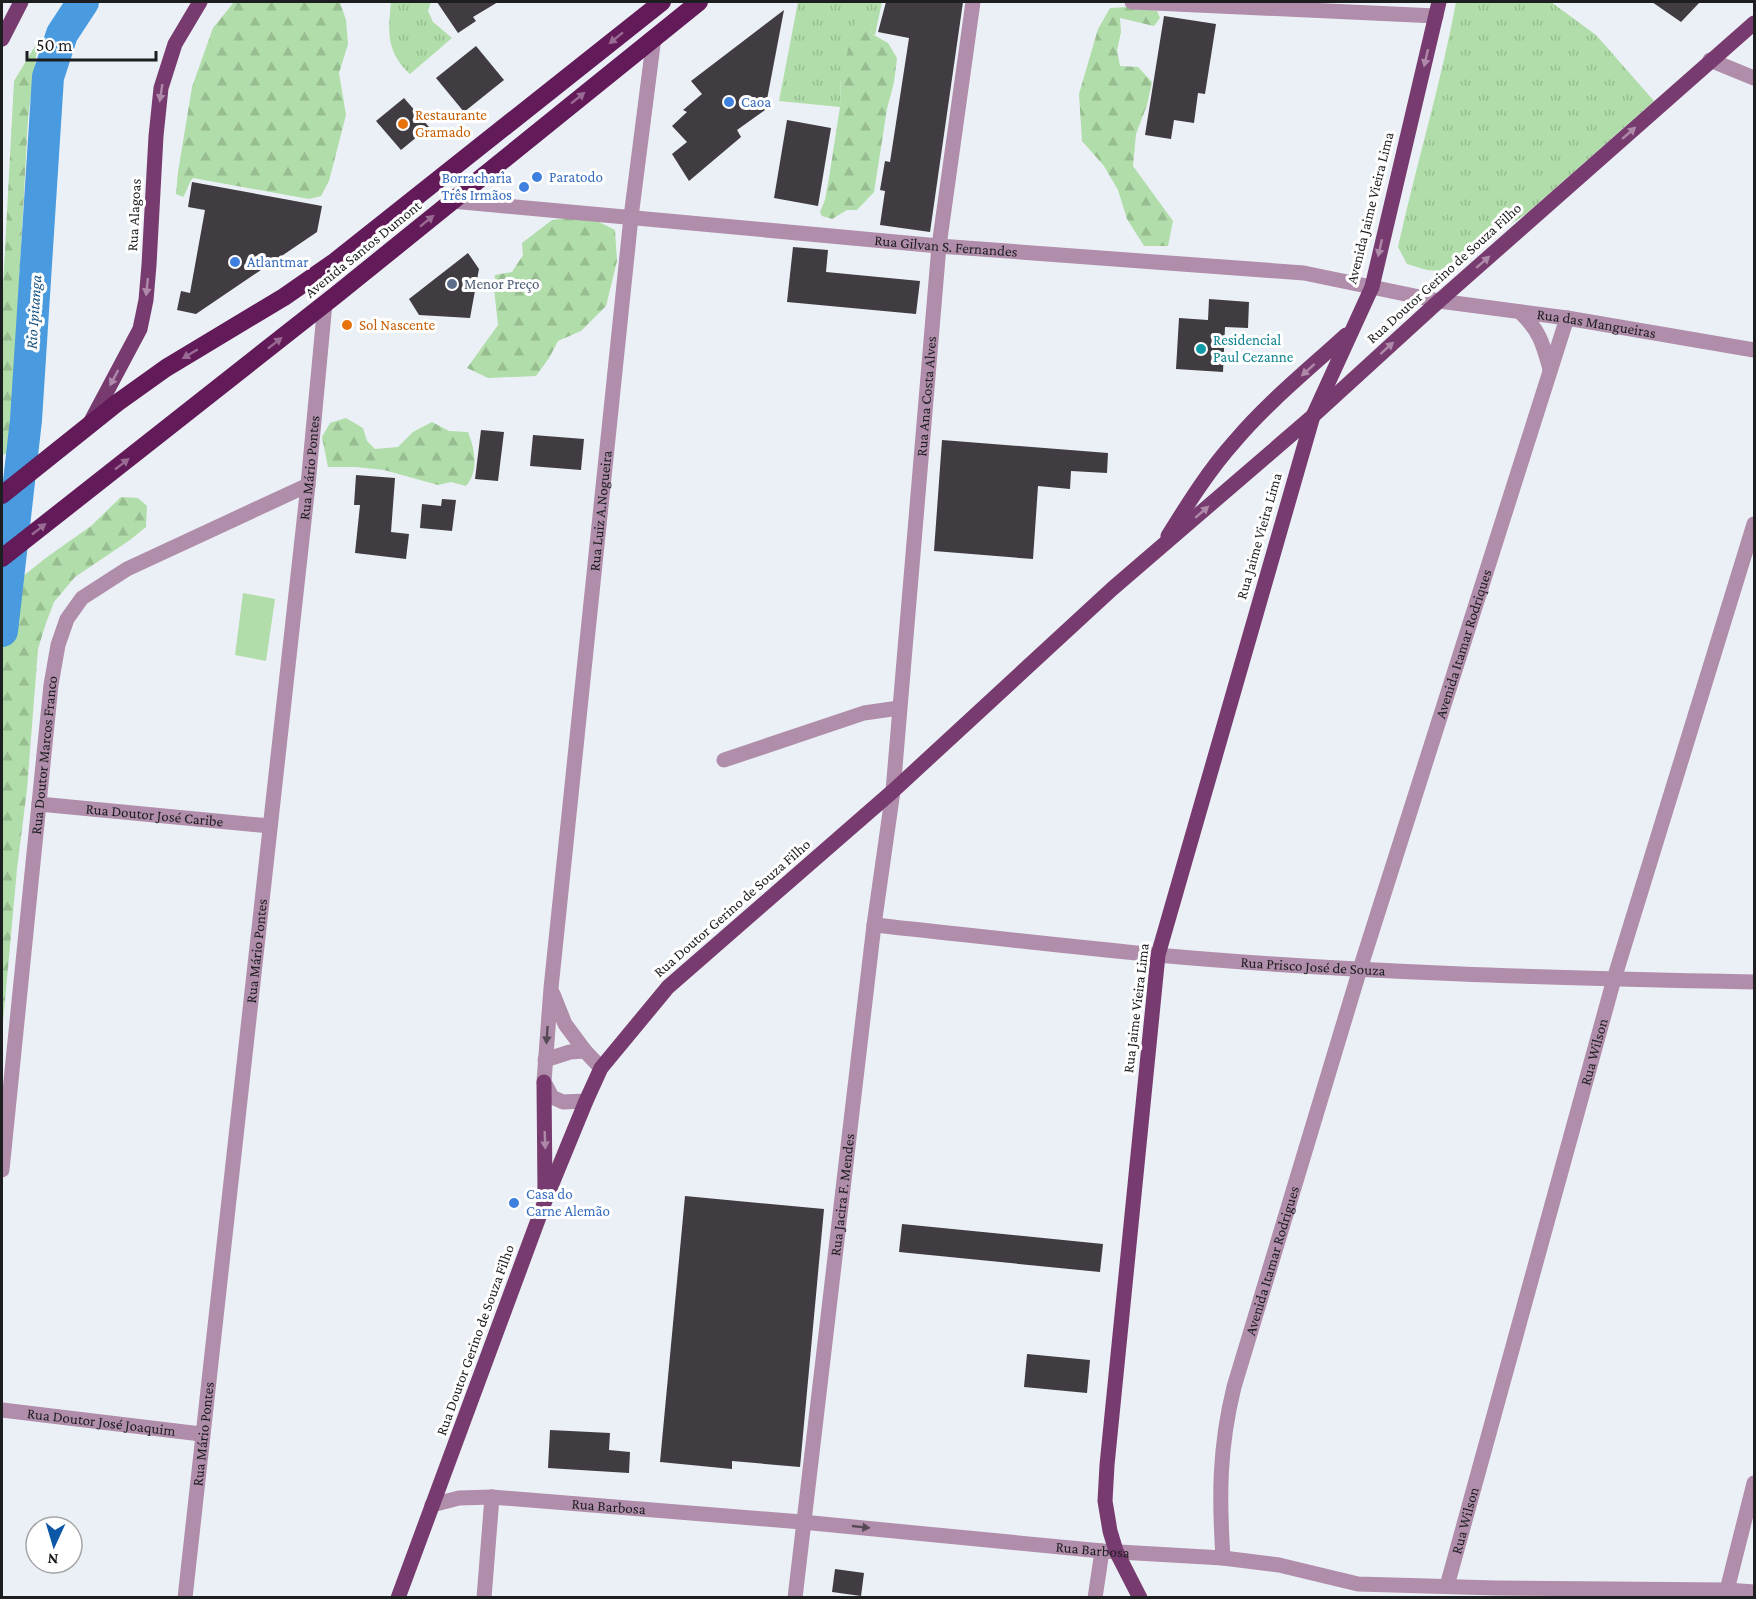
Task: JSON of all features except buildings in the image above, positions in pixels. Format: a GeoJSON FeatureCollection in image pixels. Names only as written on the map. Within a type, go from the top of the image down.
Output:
{"type":"FeatureCollection","features":[{"type":"Feature","properties":{"kind":"highway","name":"Avenida Santos Dumont"},"geometry":{"type":"LineString","coordinates":[[2,495],[51,454],[166,368],[284,297],[333,263],[662,2]]}},
{"type":"Feature","properties":{"kind":"highway","name":"Avenida Santos Dumont"},"geometry":{"type":"LineString","coordinates":[[2,558],[325,303],[699,2]]}},
{"type":"Feature","properties":{"kind":"main road"},"geometry":{"type":"LineString","coordinates":[[2,39],[21,2]]}},
{"type":"Feature","properties":{"kind":"main road","name":"Rua Alagoas"},"geometry":{"type":"LineString","coordinates":[[88,426],[140,329],[146,300],[161,88],[175,44],[200,2]]}},
{"type":"Feature","properties":{"kind":"main road","name":"Avenida Jaime Vieira Lima"},"geometry":{"type":"LineString","coordinates":[[1313,416],[1372,287],[1437,9]]}},
{"type":"Feature","properties":{"kind":"main road","name":"Rua Doutor Gerino de Souza Filho"},"geometry":{"type":"LineString","coordinates":[[398,1598],[545,1201],[586,1101],[601,1068],[668,987],[893,791],[1112,590],[1313,416],[1710,60],[1755,23]]}},
{"type":"Feature","properties":{"kind":"main road","name":"Rua Doutor Gerino de Souza Filho"},"geometry":{"type":"LineString","coordinates":[[1158,551],[1200,484],[1236,439],[1351,330]]}},
{"type":"Feature","properties":{"kind":"main road","name":"Rua Jaime Vieira Lima"},"geometry":{"type":"LineString","coordinates":[[1140,1598],[1109,1551],[1105,1501],[1158,955],[1313,416]]}},
{"type":"Feature","properties":{"kind":"main road"},"geometry":{"type":"LineString","coordinates":[[544,1082],[545,1201]]}},
{"type":"Feature","properties":{"kind":"street","name":"Rua Ana Costa Alves"},"geometry":{"type":"LineString","coordinates":[[893,791],[939,246],[973,2]]}},
{"type":"Feature","properties":{"kind":"street"},"geometry":{"type":"LineString","coordinates":[[1132,2],[1437,9]]}},
{"type":"Feature","properties":{"kind":"street","name":"Rua Luiz A.Nogueira"},"geometry":{"type":"LineString","coordinates":[[544,1082],[551,988],[632,217],[654,37]]}},
{"type":"Feature","properties":{"kind":"street"},"geometry":{"type":"LineString","coordinates":[[1710,60],[1755,78]]}},
{"type":"Feature","properties":{"kind":"street","name":"Rua Gilvan S. Fernandes"},"geometry":{"type":"LineString","coordinates":[[452,201],[939,246],[1304,273],[1439,301]]}},
{"type":"Feature","properties":{"kind":"street","name":"Rua das Mangueiras"},"geometry":{"type":"LineString","coordinates":[[1439,301],[1567,318],[1755,350]]}},
{"type":"Feature","properties":{"kind":"street","name":"Rua Mário Pontes"},"geometry":{"type":"LineString","coordinates":[[184,1598],[308,485],[325,303]]}},
{"type":"Feature","properties":{"kind":"street"},"geometry":{"type":"LineString","coordinates":[[1520,312],[1533,325],[1543,341],[1551,370]]}},
{"type":"Feature","properties":{"kind":"street","name":"Avenida Itamar Rodriques"},"geometry":{"type":"LineString","coordinates":[[1360,969],[1567,318]]}},
{"type":"Feature","properties":{"kind":"street","name":"Rua Doutor Marcos Franco"},"geometry":{"type":"LineString","coordinates":[[2,1170],[51,685],[58,645],[67,619],[82,598],[127,569],[308,485]]}},
{"type":"Feature","properties":{"kind":"street","name":"Rua Wilson"},"geometry":{"type":"LineString","coordinates":[[1447,1586],[1614,979],[1755,524]]}},
{"type":"Feature","properties":{"kind":"street"},"geometry":{"type":"LineString","coordinates":[[724,760],[856,715],[899,708]]}},
{"type":"Feature","properties":{"kind":"street","name":"Rua Jacira F. Mendes"},"geometry":{"type":"LineString","coordinates":[[795,1598],[802,1522],[874,925],[893,791]]}},
{"type":"Feature","properties":{"kind":"street","name":"Rua Doutor José Caribe"},"geometry":{"type":"LineString","coordinates":[[39,804],[270,826]]}},
{"type":"Feature","properties":{"kind":"street","name":"Rua Prisco José de Souza"},"geometry":{"type":"LineString","coordinates":[[874,925],[1158,955],[1360,969],[1755,982]]}},
{"type":"Feature","properties":{"kind":"street","name":"Avenida Itamar Rodrigues"},"geometry":{"type":"LineString","coordinates":[[1223,1558],[1220,1464],[1225,1423],[1237,1376],[1360,969]]}},
{"type":"Feature","properties":{"kind":"street","name":"Rua Luiz A.Nogueira"},"geometry":{"type":"LineString","coordinates":[[551,988],[565,1024],[601,1068]]}},
{"type":"Feature","properties":{"kind":"street"},"geometry":{"type":"LineString","coordinates":[[545,1060],[570,1052],[585,1051]]}},
{"type":"Feature","properties":{"kind":"street"},"geometry":{"type":"LineString","coordinates":[[544,1082],[552,1097],[563,1102],[586,1101]]}},
{"type":"Feature","properties":{"kind":"street","name":"Rua Doutor José Joaquim"},"geometry":{"type":"LineString","coordinates":[[2,1410],[201,1434]]}},
{"type":"Feature","properties":{"kind":"street"},"geometry":{"type":"LineString","coordinates":[[1727,1590],[1755,1483]]}},
{"type":"Feature","properties":{"kind":"street"},"geometry":{"type":"LineString","coordinates":[[484,1598],[492,1497]]}},
{"type":"Feature","properties":{"kind":"street","name":"Rua Barbosa"},"geometry":{"type":"LineString","coordinates":[[432,1504],[459,1498],[492,1497],[802,1522],[1109,1551],[1223,1558],[1279,1565],[1358,1584],[1397,1587],[1755,1592]]}},
{"type":"Feature","properties":{"kind":"street"},"geometry":{"type":"LineString","coordinates":[[1095,1598],[1109,1551]]}},
{"type":"Feature","properties":{"kind":"green space"},"geometry":{"type":"Polygon","coordinates":[[[234,2],[340,2],[346,20],[348,44],[339,73],[346,115],[329,181],[321,196],[309,199],[193,178],[183,197],[176,194],[192,87],[213,28],[234,2]]]}},
{"type":"Feature","properties":{"kind":"green space"},"geometry":{"type":"Polygon","coordinates":[[[391,2],[431,2],[428,11],[433,22],[452,38],[410,74],[396,58],[390,41],[391,2]]]}},
{"type":"Feature","properties":{"kind":"green space"},"geometry":{"type":"Polygon","coordinates":[[[798,2],[882,2],[875,35],[872,34],[870,21],[841,77],[840,107],[779,101],[798,2]]]}},
{"type":"Feature","properties":{"kind":"green space"},"geometry":{"type":"Polygon","coordinates":[[[1456,2],[1551,2],[1596,35],[1654,101],[1526,214],[1439,271],[1427,270],[1407,264],[1398,247],[1456,2]]]}},
{"type":"Feature","properties":{"kind":"green space"},"geometry":{"type":"Polygon","coordinates":[[[1129,7],[1157,11],[1160,18],[1154,26],[1120,18],[1121,32],[1117,50],[1120,66],[1138,67],[1152,82],[1147,105],[1136,134],[1133,166],[1173,221],[1168,246],[1144,246],[1127,219],[1118,190],[1104,166],[1082,141],[1079,94],[1098,29],[1110,8],[1129,7]]]}},
{"type":"Feature","properties":{"kind":"green space"},"geometry":{"type":"Polygon","coordinates":[[[866,12],[872,34],[888,43],[897,58],[894,82],[887,109],[874,192],[857,210],[847,210],[832,219],[822,216],[820,212],[829,178],[840,107],[841,77],[856,18],[866,12]]]}},
{"type":"Feature","properties":{"kind":"green space"},"geometry":{"type":"Polygon","coordinates":[[[38,41],[28,118],[10,453],[2,455],[2,306],[14,81],[38,41]]]}},
{"type":"Feature","properties":{"kind":"green space"},"geometry":{"type":"Polygon","coordinates":[[[568,218],[597,221],[615,230],[617,261],[606,306],[581,331],[558,341],[536,376],[488,378],[467,368],[498,325],[494,289],[495,275],[512,272],[523,255],[522,243],[552,220],[568,218]]]}},
{"type":"Feature","properties":{"kind":"green space"},"geometry":{"type":"Polygon","coordinates":[[[346,418],[363,428],[367,441],[375,449],[398,447],[413,432],[432,422],[449,431],[468,432],[474,460],[473,474],[466,486],[451,482],[438,485],[384,470],[328,467],[322,437],[330,423],[346,418]]]}},
{"type":"Feature","properties":{"kind":"green space"},"geometry":{"type":"Polygon","coordinates":[[[121,497],[138,498],[147,506],[146,527],[75,577],[54,602],[38,649],[27,789],[2,1033],[2,593],[91,526],[121,497]]]}},
{"type":"Feature","properties":{"kind":"green space"},"geometry":{"type":"Polygon","coordinates":[[[243,593],[275,599],[266,661],[235,655],[243,593]]]}},
{"type":"Feature","properties":{"kind":"waterway","name":"Rio Ipitanga"},"geometry":{"type":"LineString","coordinates":[[2,631],[26,420],[48,77],[62,34],[83,2]]}},
{"type":"Feature","properties":{"kind":"place","name":"Caoa"},"geometry":{"type":"Point","coordinates":[729,102]}},
{"type":"Feature","properties":{"kind":"place","name":"Restaurante Gramado"},"geometry":{"type":"Point","coordinates":[403,124]}},
{"type":"Feature","properties":{"kind":"place","name":"Paratodo"},"geometry":{"type":"Point","coordinates":[537,177]}},
{"type":"Feature","properties":{"kind":"place","name":"Borracharia Três Irmãos"},"geometry":{"type":"Point","coordinates":[524,187]}},
{"type":"Feature","properties":{"kind":"place","name":"Atlantmar"},"geometry":{"type":"Point","coordinates":[235,262]}},
{"type":"Feature","properties":{"kind":"place","name":"Menor Preço"},"geometry":{"type":"Point","coordinates":[452,284]}},
{"type":"Feature","properties":{"kind":"place","name":"Sol Nascente"},"geometry":{"type":"Point","coordinates":[347,325]}},
{"type":"Feature","properties":{"kind":"place","name":"Residencial Paul Cezanne"},"geometry":{"type":"Point","coordinates":[1201,349]}},
{"type":"Feature","properties":{"kind":"place","name":"Casa do Carne Alemão"},"geometry":{"type":"Point","coordinates":[514,1203]}}]}
